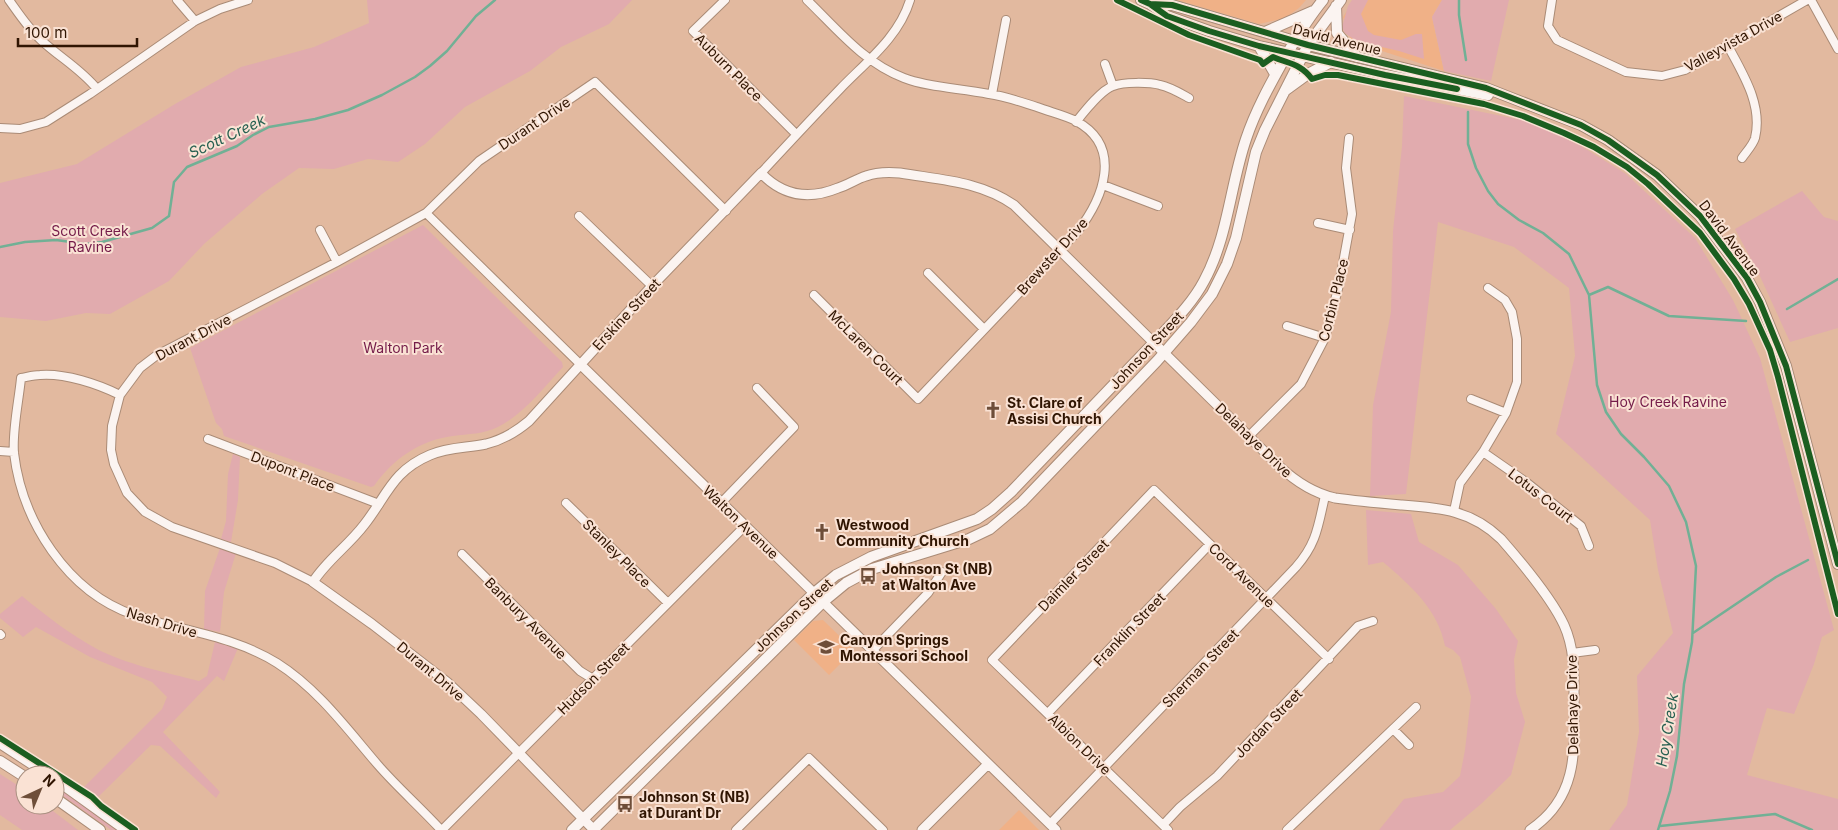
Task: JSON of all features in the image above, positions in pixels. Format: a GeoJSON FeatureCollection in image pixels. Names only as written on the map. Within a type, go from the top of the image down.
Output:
{"type":"FeatureCollection","features":[{"type":"Feature","properties":{"kind":"main road","name":"Johnson Street"},"geometry":{"type":"LineString","coordinates":[[572,830],[814,593],[836,575],[871,556],[969,523],[992,509],[1011,492],[1155,343],[1188,305],[1211,268],[1224,230],[1245,141],[1257,112],[1275,74],[1294,41],[1323,0]]}},
{"type":"Feature","properties":{"kind":"main road","name":"David Avenue"},"geometry":{"type":"LineString","coordinates":[[1146,2],[1172,5],[1308,45],[1486,88],[1581,125],[1608,140],[1657,175],[1700,216],[1747,278],[1760,302],[1786,366],[1838,564]]}},
{"type":"Feature","properties":{"kind":"main road","name":"David Avenue"},"geometry":{"type":"LineString","coordinates":[[1146,2],[1167,16],[1208,31],[1260,46],[1385,75],[1518,100]]}},
{"type":"Feature","properties":{"kind":"main road","name":"Johnson Street"},"geometry":{"type":"LineString","coordinates":[[593,830],[823,602],[846,583],[872,569],[969,539],[990,529],[1022,502],[1165,352],[1206,304],[1223,275],[1235,243],[1256,152],[1265,130],[1308,45],[1338,3]]}},
{"type":"Feature","properties":{"kind":"main road"},"geometry":{"type":"LineString","coordinates":[[1338,3],[1337,33],[1357,57]]}},
{"type":"Feature","properties":{"kind":"main road"},"geometry":{"type":"LineString","coordinates":[[1265,32],[1314,11]]}},
{"type":"Feature","properties":{"kind":"main road"},"geometry":{"type":"LineString","coordinates":[[1260,46],[1275,74]]}},
{"type":"Feature","properties":{"kind":"main road"},"geometry":{"type":"LineString","coordinates":[[1285,90],[1308,74],[1332,62]]}},
{"type":"Feature","properties":{"kind":"main road"},"geometry":{"type":"LineString","coordinates":[[0,743],[34,765]]}},
{"type":"Feature","properties":{"kind":"main road"},"geometry":{"type":"LineString","coordinates":[[0,761],[15,771]]}},
{"type":"Feature","properties":{"kind":"main road"},"geometry":{"type":"LineString","coordinates":[[65,786],[126,830]]}},
{"type":"Feature","properties":{"kind":"main road"},"geometry":{"type":"LineString","coordinates":[[65,805],[100,830]]}},
{"type":"Feature","properties":{"kind":"street"},"geometry":{"type":"LineString","coordinates":[[9,0],[36,36],[83,74],[97,89]]}},
{"type":"Feature","properties":{"kind":"street"},"geometry":{"type":"LineString","coordinates":[[177,0],[195,21]]}},
{"type":"Feature","properties":{"kind":"street"},"geometry":{"type":"LineString","coordinates":[[0,128],[20,129],[46,122],[195,21],[220,9],[248,0]]}},
{"type":"Feature","properties":{"kind":"street","name":"Auburn Place"},"geometry":{"type":"LineString","coordinates":[[725,0],[693,31],[796,134]]}},
{"type":"Feature","properties":{"kind":"street","name":"Brewster Drive"},"geometry":{"type":"LineString","coordinates":[[807,0],[869,59],[885,70],[905,78],[992,94],[1076,122],[1092,134],[1099,144],[1105,166],[1103,185],[1087,220],[1061,250],[918,399]]}},
{"type":"Feature","properties":{"kind":"street","name":"Erskine Street"},"geometry":{"type":"LineString","coordinates":[[314,582],[335,554],[364,526],[392,482],[402,472],[422,458],[455,448],[486,444],[507,436],[518,430],[538,411],[652,286],[726,211],[796,134],[869,59],[899,25],[906,14],[910,0]]}},
{"type":"Feature","properties":{"kind":"street","name":"Valleyvista Drive"},"geometry":{"type":"LineString","coordinates":[[1552,0],[1548,26],[1557,40],[1626,72],[1662,76],[1685,70],[1807,0]]}},
{"type":"Feature","properties":{"kind":"street"},"geometry":{"type":"LineString","coordinates":[[1811,0],[1838,49]]}},
{"type":"Feature","properties":{"kind":"street"},"geometry":{"type":"LineString","coordinates":[[992,94],[1006,20]]}},
{"type":"Feature","properties":{"kind":"street"},"geometry":{"type":"LineString","coordinates":[[1728,46],[1747,82],[1758,117],[1754,140],[1742,158]]}},
{"type":"Feature","properties":{"kind":"street"},"geometry":{"type":"LineString","coordinates":[[1105,64],[1112,86]]}},
{"type":"Feature","properties":{"kind":"street","name":"Durant Drive"},"geometry":{"type":"LineString","coordinates":[[593,830],[584,818],[519,752],[447,682],[314,582],[275,563],[172,527],[145,512],[127,493],[119,478],[111,450],[112,426],[120,394],[140,368],[157,355],[337,262],[426,213],[479,161],[595,82],[726,211]]}},
{"type":"Feature","properties":{"kind":"street"},"geometry":{"type":"LineString","coordinates":[[1076,122],[1092,103],[1112,86],[1136,83],[1161,84],[1189,98]]}},
{"type":"Feature","properties":{"kind":"street","name":"Corbin Place"},"geometry":{"type":"LineString","coordinates":[[1249,436],[1301,384],[1325,338],[1339,285],[1350,230],[1352,209],[1346,168],[1349,138]]}},
{"type":"Feature","properties":{"kind":"street","name":"Delahaye Drive"},"geometry":{"type":"LineString","coordinates":[[761,174],[783,190],[801,195],[826,193],[868,175],[900,172],[977,186],[1001,196],[1014,205],[1061,250],[1294,479],[1325,496],[1454,511],[1494,532],[1508,547],[1558,613],[1568,634],[1572,653],[1575,749],[1572,769],[1558,801],[1546,817],[1530,830]]}},
{"type":"Feature","properties":{"kind":"street"},"geometry":{"type":"LineString","coordinates":[[1103,185],[1158,206]]}},
{"type":"Feature","properties":{"kind":"street","name":"Walton Avenue"},"geometry":{"type":"LineString","coordinates":[[426,213],[1053,827]]}},
{"type":"Feature","properties":{"kind":"street"},"geometry":{"type":"LineString","coordinates":[[579,216],[652,286]]}},
{"type":"Feature","properties":{"kind":"street"},"geometry":{"type":"LineString","coordinates":[[1318,223],[1350,230]]}},
{"type":"Feature","properties":{"kind":"street"},"geometry":{"type":"LineString","coordinates":[[320,230],[337,262]]}},
{"type":"Feature","properties":{"kind":"street"},"geometry":{"type":"LineString","coordinates":[[928,272],[984,329]]}},
{"type":"Feature","properties":{"kind":"street"},"geometry":{"type":"LineString","coordinates":[[1454,511],[1460,483],[1483,452],[1506,413],[1517,382],[1517,340],[1512,312],[1505,300],[1488,288]]}},
{"type":"Feature","properties":{"kind":"street","name":"McLaren Court"},"geometry":{"type":"LineString","coordinates":[[814,295],[918,399]]}},
{"type":"Feature","properties":{"kind":"street"},"geometry":{"type":"LineString","coordinates":[[1287,326],[1325,338]]}},
{"type":"Feature","properties":{"kind":"street","name":"Nash Drive"},"geometry":{"type":"LineString","coordinates":[[120,394],[91,383],[68,378],[41,374],[21,378],[14,452],[27,507],[54,554],[84,585],[115,607],[133,614],[235,643],[278,664],[312,691],[345,724],[379,766],[442,830]]}},
{"type":"Feature","properties":{"kind":"street"},"geometry":{"type":"LineString","coordinates":[[720,502],[794,427],[756,388]]}},
{"type":"Feature","properties":{"kind":"street"},"geometry":{"type":"LineString","coordinates":[[1471,399],[1506,413]]}},
{"type":"Feature","properties":{"kind":"street","name":"Dupont Place"},"geometry":{"type":"LineString","coordinates":[[208,439],[379,504]]}},
{"type":"Feature","properties":{"kind":"street"},"geometry":{"type":"LineString","coordinates":[[0,451],[14,452]]}},
{"type":"Feature","properties":{"kind":"street","name":"Lotus Court"},"geometry":{"type":"LineString","coordinates":[[1483,452],[1526,482],[1581,526],[1589,546]]}},
{"type":"Feature","properties":{"kind":"street","name":"Cord Avenue"},"geometry":{"type":"LineString","coordinates":[[1154,490],[1329,659]]}},
{"type":"Feature","properties":{"kind":"street","name":"Daimler Street"},"geometry":{"type":"LineString","coordinates":[[992,660],[1154,490]]}},
{"type":"Feature","properties":{"kind":"street","name":"Sherman Street"},"geometry":{"type":"LineString","coordinates":[[1053,827],[1105,768],[1296,567],[1309,551],[1317,533],[1325,496]]}},
{"type":"Feature","properties":{"kind":"street","name":"Stanley Place"},"geometry":{"type":"LineString","coordinates":[[566,503],[668,603]]}},
{"type":"Feature","properties":{"kind":"street","name":"Hudson Street"},"geometry":{"type":"LineString","coordinates":[[442,830],[745,526]]}},
{"type":"Feature","properties":{"kind":"street","name":"Franklin Street"},"geometry":{"type":"LineString","coordinates":[[1048,713],[1210,544]]}},
{"type":"Feature","properties":{"kind":"street","name":"Banbury Avenue"},"geometry":{"type":"LineString","coordinates":[[462,554],[578,669],[592,679]]}},
{"type":"Feature","properties":{"kind":"street"},"geometry":{"type":"LineString","coordinates":[[872,651],[928,593],[942,572]]}},
{"type":"Feature","properties":{"kind":"street","name":"Jordan Street"},"geometry":{"type":"LineString","coordinates":[[1165,827],[1180,807],[1217,776],[1358,626],[1372,621]]}},
{"type":"Feature","properties":{"kind":"street"},"geometry":{"type":"LineString","coordinates":[[1572,653],[1595,650]]}},
{"type":"Feature","properties":{"kind":"street","name":"Albion Drive"},"geometry":{"type":"LineString","coordinates":[[992,660],[1165,827]]}},
{"type":"Feature","properties":{"kind":"street"},"geometry":{"type":"LineString","coordinates":[[1293,828],[1416,707]]}},
{"type":"Feature","properties":{"kind":"street"},"geometry":{"type":"LineString","coordinates":[[1393,729],[1409,745]]}},
{"type":"Feature","properties":{"kind":"street"},"geometry":{"type":"LineString","coordinates":[[736,830],[809,758],[883,830]]}},
{"type":"Feature","properties":{"kind":"street"},"geometry":{"type":"LineString","coordinates":[[922,830],[988,764]]}},
{"type":"Feature","properties":{"kind":"shaded area"},"geometry":{"type":"Polygon","coordinates":[[[1177,0],[1306,0],[1299,8],[1285,18],[1259,24],[1177,0]]]}},
{"type":"Feature","properties":{"kind":"shaded area"},"geometry":{"type":"Polygon","coordinates":[[[1354,0],[1442,0],[1432,17],[1444,71],[1351,41],[1343,17],[1354,0]]]}},
{"type":"Feature","properties":{"kind":"shaded area","name":"Canyon Springs Montessori School"},"geometry":{"type":"Polygon","coordinates":[[[823,620],[858,654],[848,663],[844,660],[829,675],[794,640],[813,621],[823,620]]]}},
{"type":"Feature","properties":{"kind":"shaded area"},"geometry":{"type":"Polygon","coordinates":[[[1019,810],[1039,830],[999,830],[1019,810]]]}},
{"type":"Feature","properties":{"kind":"green space","name":"Scott Creek Ravine"},"geometry":{"type":"Polygon","coordinates":[[[367,0],[632,0],[609,24],[561,47],[530,71],[465,107],[425,144],[398,162],[368,159],[334,169],[299,168],[262,194],[204,244],[169,281],[110,314],[86,313],[46,321],[0,317],[0,183],[77,164],[175,104],[241,67],[314,47],[369,23],[367,0]]]}},
{"type":"Feature","properties":{"kind":"green space"},"geometry":{"type":"Polygon","coordinates":[[[1352,0],[1368,0],[1361,14],[1368,31],[1374,35],[1401,40],[1416,34],[1422,34],[1424,59],[1356,41],[1345,33],[1342,27],[1348,6],[1352,0]]]}},
{"type":"Feature","properties":{"kind":"green space"},"geometry":{"type":"Polygon","coordinates":[[[1442,0],[1509,0],[1491,81],[1444,71],[1432,17],[1442,0]]]}},
{"type":"Feature","properties":{"kind":"green space","name":"Hoy Creek Ravine"},"geometry":{"type":"Polygon","coordinates":[[[1404,96],[1531,122],[1581,146],[1626,174],[1695,238],[1733,300],[1760,358],[1834,630],[1822,637],[1814,664],[1794,714],[1767,708],[1747,775],[1838,799],[1838,830],[1609,830],[1627,805],[1639,732],[1637,676],[1673,633],[1658,570],[1650,520],[1556,434],[1575,356],[1569,288],[1514,247],[1438,222],[1406,494],[1370,496],[1373,405],[1391,312],[1393,231],[1402,146],[1404,96]]]}},
{"type":"Feature","properties":{"kind":"green space"},"geometry":{"type":"Polygon","coordinates":[[[1802,191],[1824,217],[1838,221],[1838,328],[1790,342],[1759,274],[1735,229],[1802,191]]]}},
{"type":"Feature","properties":{"kind":"green space","name":"Walton Park"},"geometry":{"type":"Polygon","coordinates":[[[423,225],[562,362],[563,367],[525,408],[507,422],[493,429],[441,438],[419,446],[399,459],[371,487],[224,436],[222,429],[216,423],[190,348],[423,225]]]}},
{"type":"Feature","properties":{"kind":"green space"},"geometry":{"type":"Polygon","coordinates":[[[233,454],[240,457],[238,500],[231,542],[221,539],[226,521],[228,474],[233,454]]]}},
{"type":"Feature","properties":{"kind":"green space"},"geometry":{"type":"Polygon","coordinates":[[[1366,510],[1411,514],[1419,542],[1458,565],[1496,609],[1518,641],[1514,660],[1516,693],[1525,722],[1511,775],[1450,830],[1379,830],[1404,799],[1443,792],[1460,776],[1471,697],[1460,657],[1453,650],[1445,646],[1436,620],[1422,599],[1383,562],[1368,565],[1366,510]]]}},
{"type":"Feature","properties":{"kind":"green space"},"geometry":{"type":"Polygon","coordinates":[[[220,548],[236,553],[224,592],[220,632],[204,629],[205,591],[220,548]]]}},
{"type":"Feature","properties":{"kind":"green space"},"geometry":{"type":"Polygon","coordinates":[[[22,596],[58,624],[97,649],[133,664],[199,681],[207,676],[215,642],[238,648],[224,681],[217,676],[163,732],[220,792],[216,798],[160,746],[151,745],[95,800],[81,790],[162,709],[167,697],[152,682],[90,657],[36,627],[23,637],[0,618],[0,614],[22,596]]]}},
{"type":"Feature","properties":{"kind":"green space"},"geometry":{"type":"Polygon","coordinates":[[[0,774],[15,784],[15,815],[58,815],[78,830],[22,830],[0,815],[0,774]]]}},
{"type":"Feature","properties":{"kind":"green space"},"geometry":{"type":"Polygon","coordinates":[[[65,792],[118,830],[111,830],[65,797],[65,792]]]}},
{"type":"Feature","properties":{"kind":"waterway","name":"Scott Creek"},"geometry":{"type":"LineString","coordinates":[[0,247],[25,242],[56,240],[86,244],[102,242],[152,228],[169,216],[174,182],[187,167],[237,146],[269,127],[315,119],[348,110],[382,95],[415,77],[430,66],[447,51],[476,16],[495,0]]}},
{"type":"Feature","properties":{"kind":"waterway"},"geometry":{"type":"LineString","coordinates":[[1459,0],[1459,15],[1466,60]]}},
{"type":"Feature","properties":{"kind":"waterway","name":"Hoy Creek"},"geometry":{"type":"LineString","coordinates":[[1468,112],[1468,144],[1476,168],[1488,191],[1498,204],[1519,220],[1543,233],[1569,254],[1589,295],[1597,385],[1606,412],[1621,434],[1669,486],[1686,522],[1696,566],[1692,642],[1684,684],[1677,756],[1670,791],[1658,830]]}},
{"type":"Feature","properties":{"kind":"waterway"},"geometry":{"type":"LineString","coordinates":[[1787,309],[1838,279]]}},
{"type":"Feature","properties":{"kind":"waterway"},"geometry":{"type":"LineString","coordinates":[[1589,295],[1608,287],[1669,316],[1746,321]]}},
{"type":"Feature","properties":{"kind":"waterway"},"geometry":{"type":"LineString","coordinates":[[1693,633],[1776,577],[1808,560]]}},
{"type":"Feature","properties":{"kind":"waterway"},"geometry":{"type":"LineString","coordinates":[[1660,826],[1775,814],[1812,830]]}},
{"type":"Feature","properties":{"kind":"cycle path"},"geometry":{"type":"LineString","coordinates":[[1117,0],[1189,35],[1260,60],[1263,64],[1273,57],[1295,65],[1304,70],[1312,79],[1325,75],[1338,75],[1484,104],[1523,116],[1594,147],[1627,167],[1648,184],[1700,233],[1734,279],[1749,304],[1770,350],[1838,614]]}},
{"type":"Feature","properties":{"kind":"cycle path"},"geometry":{"type":"LineString","coordinates":[[1141,0],[1167,16],[1259,46],[1385,75],[1457,89]]}},
{"type":"Feature","properties":{"kind":"cycle path"},"geometry":{"type":"LineString","coordinates":[[1150,4],[1172,5],[1308,45],[1486,88],[1581,125],[1608,140],[1657,175],[1700,216],[1747,278],[1760,302],[1786,366],[1838,564]]}},
{"type":"Feature","properties":{"kind":"cycle path"},"geometry":{"type":"LineString","coordinates":[[0,738],[92,797],[101,806],[135,830]]}},
{"type":"Feature","properties":{"kind":"place","name":"St. Clare of Assisi Church"},"geometry":{"type":"Point","coordinates":[993,410]}},
{"type":"Feature","properties":{"kind":"place","name":"Westwood Community Church"},"geometry":{"type":"Point","coordinates":[822,532]}},
{"type":"Feature","properties":{"kind":"place","name":"Johnson St (NB) at Walton Ave"},"geometry":{"type":"Point","coordinates":[868,576]}},
{"type":"Feature","properties":{"kind":"place","name":"Canyon Springs Montessori School"},"geometry":{"type":"Point","coordinates":[826,647]}},
{"type":"Feature","properties":{"kind":"place","name":"Johnson St (NB) at Durant Dr"},"geometry":{"type":"Point","coordinates":[625,804]}}]}
